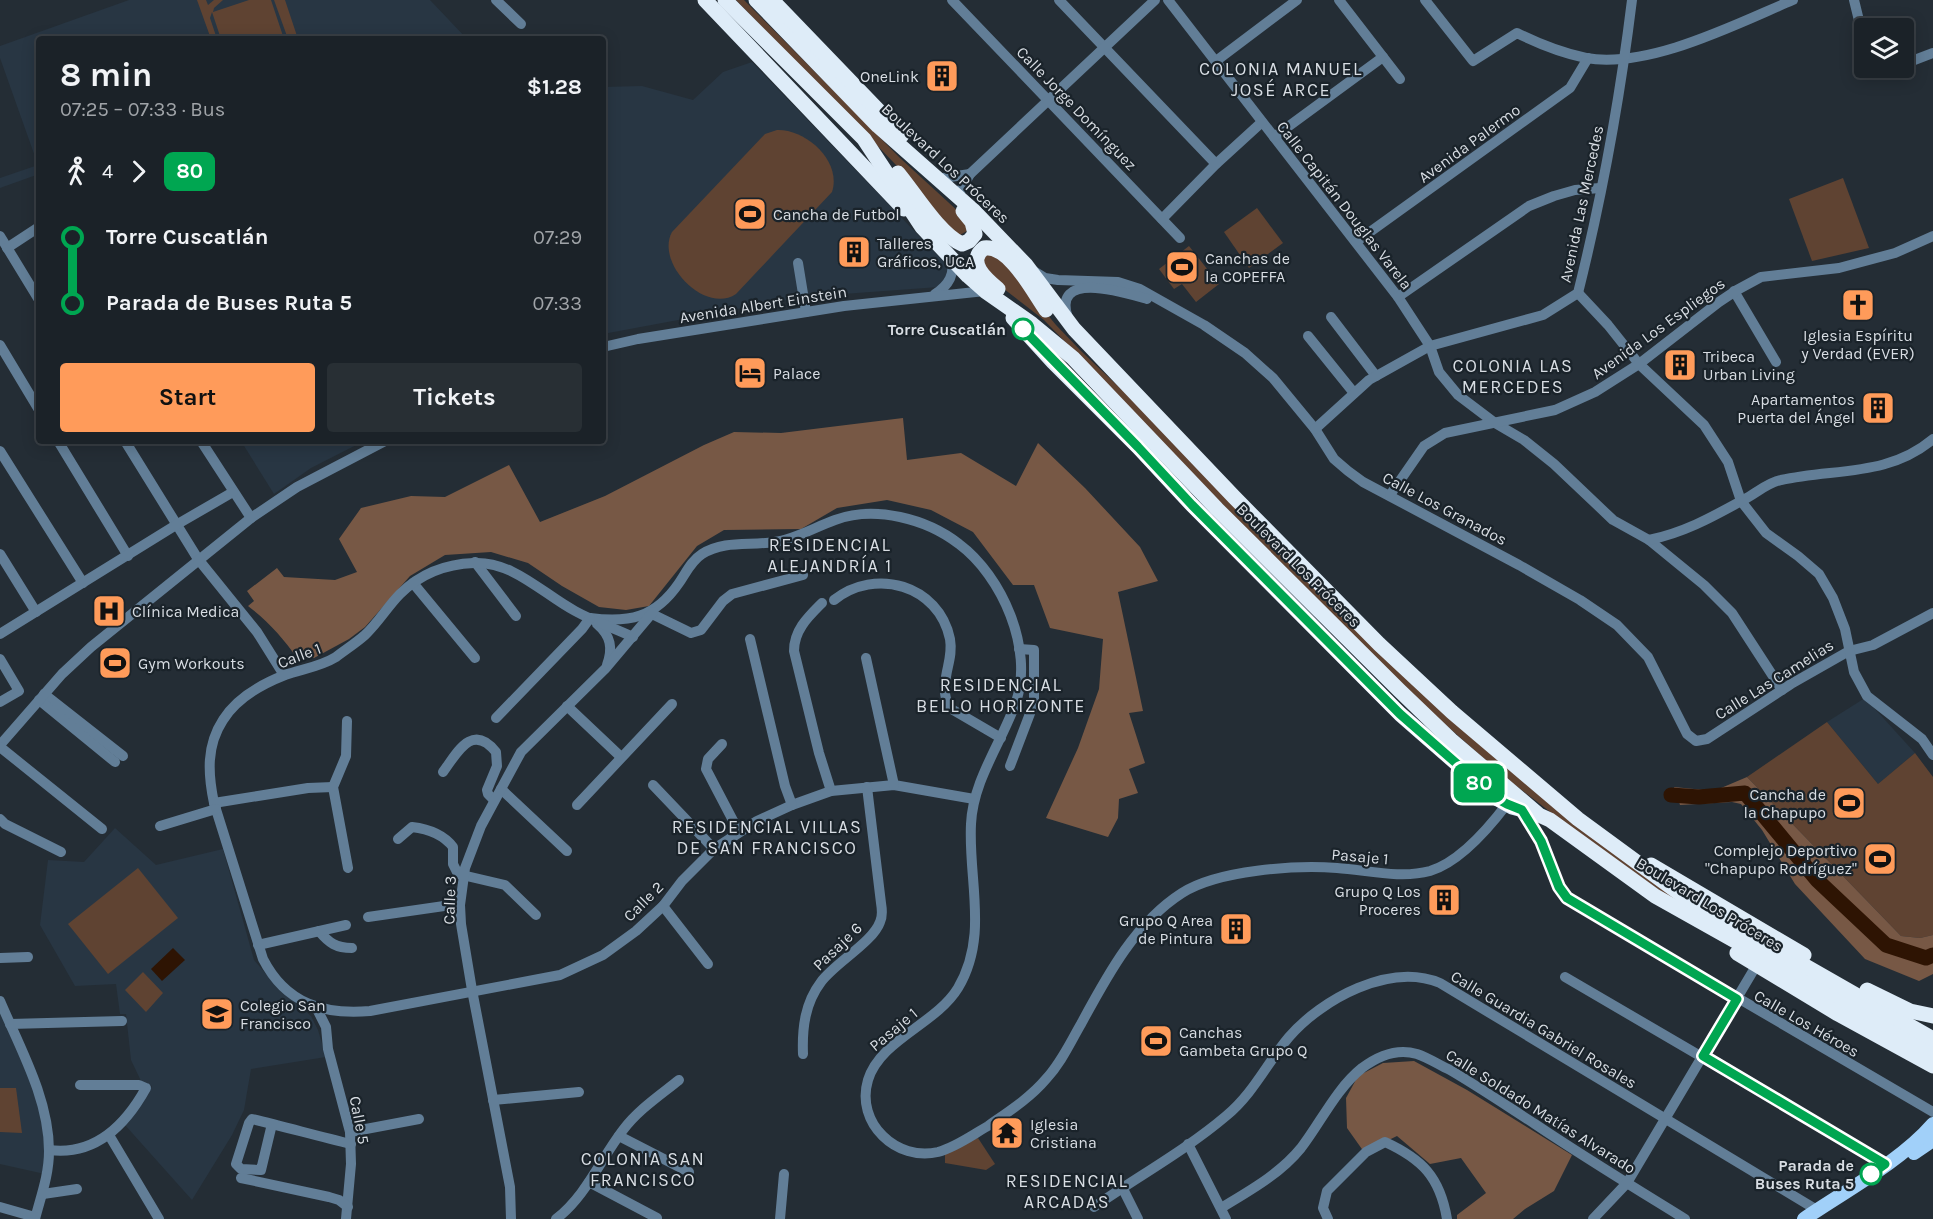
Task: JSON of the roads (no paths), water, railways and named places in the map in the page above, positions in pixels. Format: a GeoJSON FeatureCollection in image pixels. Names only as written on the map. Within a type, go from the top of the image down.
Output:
{"type":"FeatureCollection","features":[{"type":"Feature","properties":{"kind":"highway"},"geometry":{"type":"LineString","coordinates":[[705,0],[922,227]]}},
{"type":"Feature","properties":{"kind":"highway","name":"Boulevard Los Próceres"},"geometry":{"type":"LineString","coordinates":[[725,0],[864,139],[922,227],[948,255],[985,291],[1032,324],[1073,358],[1184,475],[1428,718],[1539,814],[1655,896],[1906,1023],[1933,1039]]}},
{"type":"Feature","properties":{"kind":"highway","name":"Boulevard Los Próceres"},"geometry":{"type":"LineString","coordinates":[[756,0],[878,126],[957,194],[1026,265],[1074,329],[1234,497],[1379,644],[1452,712],[1578,819],[1737,922],[1840,975],[1906,1023],[1933,1053]]}},
{"type":"Feature","properties":{"kind":"highway"},"geometry":{"type":"LineString","coordinates":[[777,2],[957,194]]}},
{"type":"Feature","properties":{"kind":"highway"},"geometry":{"type":"LineString","coordinates":[[864,139],[895,168],[942,229],[953,239],[965,244],[973,238],[975,227],[967,215],[909,162],[878,126]]}},
{"type":"Feature","properties":{"kind":"highway"},"geometry":{"type":"LineString","coordinates":[[1073,358],[1045,325],[983,276],[976,260],[981,250],[987,247],[1001,252],[1019,271],[1055,321],[1128,385]]}},
{"type":"Feature","properties":{"kind":"highway"},"geometry":{"type":"LineString","coordinates":[[985,291],[1192,505],[1400,714],[1507,804],[1539,814]]}},
{"type":"Feature","properties":{"kind":"highway"},"geometry":{"type":"LineString","coordinates":[[1184,475],[1192,505]]}},
{"type":"Feature","properties":{"kind":"highway"},"geometry":{"type":"LineString","coordinates":[[1655,896],[1680,916],[1756,966],[1933,1066]]}},
{"type":"Feature","properties":{"kind":"highway"},"geometry":{"type":"LineString","coordinates":[[1906,1023],[1933,1016]]}},
{"type":"Feature","properties":{"kind":"highway"},"geometry":{"type":"LineString","coordinates":[[1906,1023],[1933,1026]]}},
{"type":"Feature","properties":{"kind":"highway"},"geometry":{"type":"LineString","coordinates":[[1914,1056],[1926,1058],[1933,1053]]}},
{"type":"Feature","properties":{"kind":"main road"},"geometry":{"type":"LineString","coordinates":[[1818,1215],[1920,1138],[1933,1124]]}},
{"type":"Feature","properties":{"kind":"main road"},"geometry":{"type":"LineString","coordinates":[[1804,1219],[1818,1215],[1933,1140]]}},
{"type":"Feature","properties":{"kind":"street"},"geometry":{"type":"LineString","coordinates":[[496,0],[521,24]]}},
{"type":"Feature","properties":{"kind":"street","name":"Calle Jorge Domínguez"},"geometry":{"type":"LineString","coordinates":[[952,0],[1180,238]]}},
{"type":"Feature","properties":{"kind":"street"},"geometry":{"type":"LineString","coordinates":[[1059,0],[1216,164]]}},
{"type":"Feature","properties":{"kind":"street"},"geometry":{"type":"LineString","coordinates":[[957,194],[970,174],[1155,0]]}},
{"type":"Feature","properties":{"kind":"street","name":"Calle Capitán Douglas Varela"},"geometry":{"type":"LineString","coordinates":[[1168,0],[1398,297],[1430,346],[1439,372],[1458,395],[1495,423],[1524,440],[1613,520],[1649,540],[1704,585],[1732,613],[1782,690]]}},
{"type":"Feature","properties":{"kind":"street"},"geometry":{"type":"LineString","coordinates":[[1216,61],[1297,0]]}},
{"type":"Feature","properties":{"kind":"street"},"geometry":{"type":"LineString","coordinates":[[1339,0],[1400,79]]}},
{"type":"Feature","properties":{"kind":"street"},"geometry":{"type":"LineString","coordinates":[[1425,0],[1473,61],[1517,33],[1542,45],[1588,58],[1625,58],[1661,53],[1793,0]]}},
{"type":"Feature","properties":{"kind":"street","name":"Avenida Las Mercedes"},"geometry":{"type":"LineString","coordinates":[[1315,429],[1376,376],[1430,346],[1543,315],[1578,293],[1595,225],[1625,58],[1632,0]]}},
{"type":"Feature","properties":{"kind":"street"},"geometry":{"type":"LineString","coordinates":[[1854,0],[1858,18]]}},
{"type":"Feature","properties":{"kind":"street"},"geometry":{"type":"LineString","coordinates":[[1914,60],[1933,53]]}},
{"type":"Feature","properties":{"kind":"street"},"geometry":{"type":"LineString","coordinates":[[1274,137],[1383,57]]}},
{"type":"Feature","properties":{"kind":"street","name":"Avenida Palermo"},"geometry":{"type":"LineString","coordinates":[[1356,242],[1570,88],[1588,58]]}},
{"type":"Feature","properties":{"kind":"street"},"geometry":{"type":"LineString","coordinates":[[1162,219],[1216,164],[1262,122]]}},
{"type":"Feature","properties":{"kind":"street"},"geometry":{"type":"LineString","coordinates":[[943,178],[970,174]]}},
{"type":"Feature","properties":{"kind":"street"},"geometry":{"type":"LineString","coordinates":[[1398,297],[1529,206],[1575,190],[1600,188]]}},
{"type":"Feature","properties":{"kind":"street"},"geometry":{"type":"LineString","coordinates":[[7,248],[36,229]]}},
{"type":"Feature","properties":{"kind":"street"},"geometry":{"type":"LineString","coordinates":[[0,236],[36,295]]}},
{"type":"Feature","properties":{"kind":"street","name":"Avenida Los Espliegos"},"geometry":{"type":"LineString","coordinates":[[1390,495],[1424,446],[1445,433],[1555,410],[1595,392],[1639,364],[1734,291],[1761,277],[1839,268],[1895,253],[1933,236]]}},
{"type":"Feature","properties":{"kind":"street"},"geometry":{"type":"LineString","coordinates":[[929,297],[950,280],[953,268],[948,255]]}},
{"type":"Feature","properties":{"kind":"street"},"geometry":{"type":"LineString","coordinates":[[798,263],[806,312]]}},
{"type":"Feature","properties":{"kind":"street","name":"Calle Los Granados"},"geometry":{"type":"LineString","coordinates":[[1026,265],[1045,278],[1118,282],[1140,289],[1225,339],[1274,378],[1315,429],[1334,459],[1363,482],[1519,565],[1580,600],[1617,625],[1648,657],[1687,734],[1696,741]]}},
{"type":"Feature","properties":{"kind":"street","name":"Calle Los Granados"},"geometry":{"type":"LineString","coordinates":[[1074,329],[1067,317],[1066,303],[1072,293],[1086,287],[1107,289],[1170,306]]}},
{"type":"Feature","properties":{"kind":"street","name":"Avenida Albert Einstein"},"geometry":{"type":"LineString","coordinates":[[606,346],[638,339],[882,300],[985,291]]}},
{"type":"Feature","properties":{"kind":"street"},"geometry":{"type":"LineString","coordinates":[[1734,291],[1776,362]]}},
{"type":"Feature","properties":{"kind":"street"},"geometry":{"type":"LineString","coordinates":[[1578,293],[1608,325],[1639,364],[1704,425],[1728,462],[1741,501],[1766,533],[1819,574],[1845,629],[1854,672],[1867,696],[1922,739],[1933,754]]}},
{"type":"Feature","properties":{"kind":"street"},"geometry":{"type":"LineString","coordinates":[[1331,317],[1376,376]]}},
{"type":"Feature","properties":{"kind":"street"},"geometry":{"type":"LineString","coordinates":[[1308,336],[1354,393]]}},
{"type":"Feature","properties":{"kind":"street"},"geometry":{"type":"LineString","coordinates":[[0,345],[36,405]]}},
{"type":"Feature","properties":{"kind":"street"},"geometry":{"type":"LineString","coordinates":[[1649,540],[1666,537],[1702,523],[1779,480],[1886,465],[1918,452],[1933,439]]}},
{"type":"Feature","properties":{"kind":"street"},"geometry":{"type":"LineString","coordinates":[[60,444],[128,556]]}},
{"type":"Feature","properties":{"kind":"street"},"geometry":{"type":"LineString","coordinates":[[127,444],[198,559],[257,632],[284,675]]}},
{"type":"Feature","properties":{"kind":"street"},"geometry":{"type":"LineString","coordinates":[[203,444],[251,518]]}},
{"type":"Feature","properties":{"kind":"street"},"geometry":{"type":"LineString","coordinates":[[102,829],[0,746],[91,647],[198,559],[251,518],[297,488],[379,444]]}},
{"type":"Feature","properties":{"kind":"street"},"geometry":{"type":"LineString","coordinates":[[0,451],[83,583]]}},
{"type":"Feature","properties":{"kind":"street"},"geometry":{"type":"LineString","coordinates":[[0,634],[233,492]]}},
{"type":"Feature","properties":{"kind":"street","name":"Pasaje 1"},"geometry":{"type":"LineString","coordinates":[[654,610],[676,588],[694,560],[706,552],[729,544],[777,542],[796,537],[833,520],[854,515],[881,515],[906,519],[926,525],[949,537],[973,555],[1007,606],[1019,649],[1020,677],[1017,698],[974,799],[971,852],[976,933],[968,964],[958,988],[940,1009],[879,1058],[867,1081],[866,1102],[872,1123],[883,1137],[907,1151],[937,1152],[959,1143],[1015,1107],[1045,1081],[1064,1055],[1108,974],[1151,916],[1185,890],[1217,878],[1278,869],[1334,868],[1395,874],[1432,870],[1450,861],[1464,850],[1507,804]]}},
{"type":"Feature","properties":{"kind":"street"},"geometry":{"type":"LineString","coordinates":[[1664,551],[1666,537]]}},
{"type":"Feature","properties":{"kind":"street"},"geometry":{"type":"LineString","coordinates":[[0,554],[36,612]]}},
{"type":"Feature","properties":{"kind":"street"},"geometry":{"type":"LineString","coordinates":[[475,562],[516,616]]}},
{"type":"Feature","properties":{"kind":"street","name":"Calle 1"},"geometry":{"type":"LineString","coordinates":[[316,1007],[300,1000],[277,981],[266,965],[215,806],[208,767],[212,744],[222,720],[238,701],[284,675],[307,669],[335,657],[366,634],[401,593],[413,583],[443,567],[475,562],[498,566],[576,612],[633,637]]}},
{"type":"Feature","properties":{"kind":"street"},"geometry":{"type":"LineString","coordinates":[[654,610],[692,633],[701,630],[723,601],[732,594],[803,575]]}},
{"type":"Feature","properties":{"kind":"street"},"geometry":{"type":"LineString","coordinates":[[413,583],[475,658]]}},
{"type":"Feature","properties":{"kind":"street"},"geometry":{"type":"LineString","coordinates":[[834,600],[842,593],[855,588],[881,583],[903,585],[925,600],[941,617],[948,631],[952,653],[945,684],[948,707],[1000,738]]}},
{"type":"Feature","properties":{"kind":"street"},"geometry":{"type":"LineString","coordinates":[[822,603],[803,623],[796,636],[794,651],[819,753],[831,791]]}},
{"type":"Feature","properties":{"kind":"street"},"geometry":{"type":"LineString","coordinates":[[590,618],[624,620],[654,610]]}},
{"type":"Feature","properties":{"kind":"street"},"geometry":{"type":"LineString","coordinates":[[633,637],[654,610]]}},
{"type":"Feature","properties":{"kind":"street","name":"Calle Las Camelias"},"geometry":{"type":"LineString","coordinates":[[1696,741],[1707,739],[1782,690],[1849,651],[1874,645],[1933,613]]}},
{"type":"Feature","properties":{"kind":"street"},"geometry":{"type":"LineString","coordinates":[[590,618],[606,631],[610,641],[610,656],[606,669]]}},
{"type":"Feature","properties":{"kind":"street"},"geometry":{"type":"LineString","coordinates":[[496,718],[590,618]]}},
{"type":"Feature","properties":{"kind":"street","name":"Calle 3"},"geometry":{"type":"LineString","coordinates":[[511,1219],[510,1187],[461,924],[460,906],[464,876],[481,825],[521,752],[606,669],[633,637]]}},
{"type":"Feature","properties":{"kind":"street"},"geometry":{"type":"LineString","coordinates":[[750,639],[785,786],[792,805]]}},
{"type":"Feature","properties":{"kind":"street"},"geometry":{"type":"LineString","coordinates":[[1010,766],[1034,703],[1034,650],[1019,649]]}},
{"type":"Feature","properties":{"kind":"street"},"geometry":{"type":"LineString","coordinates":[[866,658],[894,785]]}},
{"type":"Feature","properties":{"kind":"street"},"geometry":{"type":"LineString","coordinates":[[0,659],[19,690],[0,702]]}},
{"type":"Feature","properties":{"kind":"street"},"geometry":{"type":"LineString","coordinates":[[44,699],[119,759]]}},
{"type":"Feature","properties":{"kind":"street"},"geometry":{"type":"LineString","coordinates":[[577,805],[672,704]]}},
{"type":"Feature","properties":{"kind":"street"},"geometry":{"type":"LineString","coordinates":[[567,706],[621,757]]}},
{"type":"Feature","properties":{"kind":"street"},"geometry":{"type":"LineString","coordinates":[[347,721],[346,756],[333,787],[348,867]]}},
{"type":"Feature","properties":{"kind":"street"},"geometry":{"type":"LineString","coordinates":[[443,772],[464,744],[475,739],[483,741],[496,752],[497,766],[488,790],[488,794],[494,800]]}},
{"type":"Feature","properties":{"kind":"street"},"geometry":{"type":"LineString","coordinates":[[722,744],[708,759],[706,769],[739,832]]}},
{"type":"Feature","properties":{"kind":"street"},"geometry":{"type":"LineString","coordinates":[[653,785],[714,849]]}},
{"type":"Feature","properties":{"kind":"street","name":"Calle 2"},"geometry":{"type":"LineString","coordinates":[[316,1007],[339,1013],[370,1011],[560,975],[603,955],[636,931],[663,906],[682,881],[714,849],[739,832],[792,805],[831,791],[894,785],[974,799]]}},
{"type":"Feature","properties":{"kind":"street"},"geometry":{"type":"LineString","coordinates":[[160,826],[215,806],[308,788],[333,787]]}},
{"type":"Feature","properties":{"kind":"street","name":"Pasaje 6"},"geometry":{"type":"LineString","coordinates":[[803,1054],[803,1022],[819,984],[874,932],[880,922],[882,911],[867,787]]}},
{"type":"Feature","properties":{"kind":"street"},"geometry":{"type":"LineString","coordinates":[[501,789],[567,851]]}},
{"type":"Feature","properties":{"kind":"street","name":"Calle Los Héroes"},"geometry":{"type":"LineString","coordinates":[[1522,810],[1541,841],[1559,887],[1567,898],[1933,1112]]}},
{"type":"Feature","properties":{"kind":"street"},"geometry":{"type":"LineString","coordinates":[[0,819],[4,824],[61,852]]}},
{"type":"Feature","properties":{"kind":"street"},"geometry":{"type":"LineString","coordinates":[[398,839],[412,827],[441,835],[453,848],[455,872],[505,885],[536,915]]}},
{"type":"Feature","properties":{"kind":"street"},"geometry":{"type":"LineString","coordinates":[[368,917],[451,905],[460,906]]}},
{"type":"Feature","properties":{"kind":"street"},"geometry":{"type":"LineString","coordinates":[[663,906],[708,964]]}},
{"type":"Feature","properties":{"kind":"street"},"geometry":{"type":"LineString","coordinates":[[258,945],[346,925]]}},
{"type":"Feature","properties":{"kind":"street"},"geometry":{"type":"LineString","coordinates":[[320,930],[330,943],[341,948],[352,948]]}},
{"type":"Feature","properties":{"kind":"street"},"geometry":{"type":"LineString","coordinates":[[0,958],[28,957]]}},
{"type":"Feature","properties":{"kind":"street"},"geometry":{"type":"LineString","coordinates":[[1593,1219],[1627,1183],[1756,966]]}},
{"type":"Feature","properties":{"kind":"street","name":"Calle Guardia Gabriel Rosales"},"geometry":{"type":"LineString","coordinates":[[1094,1207],[1227,1116],[1244,1099],[1289,1037],[1310,1018],[1354,990],[1384,979],[1408,977],[1430,979],[1440,983],[1666,1119],[1818,1215]]}},
{"type":"Feature","properties":{"kind":"street"},"geometry":{"type":"LineString","coordinates":[[1565,977],[1885,1164]]}},
{"type":"Feature","properties":{"kind":"street"},"geometry":{"type":"LineString","coordinates":[[0,1001],[38,1093],[49,1150],[43,1194],[35,1218],[0,1207]]}},
{"type":"Feature","properties":{"kind":"street","name":"Calle 5"},"geometry":{"type":"LineString","coordinates":[[316,1007],[326,1027],[328,1049],[350,1132],[346,1219]]}},
{"type":"Feature","properties":{"kind":"street"},"geometry":{"type":"LineString","coordinates":[[326,1027],[339,1013]]}},
{"type":"Feature","properties":{"kind":"street"},"geometry":{"type":"LineString","coordinates":[[10,1023],[122,1021]]}},
{"type":"Feature","properties":{"kind":"street","name":"Calle Soldado Matías Alvarado"},"geometry":{"type":"LineString","coordinates":[[1221,1208],[1254,1188],[1284,1165],[1299,1150],[1340,1092],[1360,1070],[1371,1062],[1394,1052],[1417,1054],[1472,1082],[1607,1172],[1685,1219]]}},
{"type":"Feature","properties":{"kind":"street"},"geometry":{"type":"LineString","coordinates":[[560,1218],[639,1112],[679,1080]]}},
{"type":"Feature","properties":{"kind":"street"},"geometry":{"type":"LineString","coordinates":[[49,1150],[62,1152],[92,1146],[109,1135],[132,1111],[146,1088],[139,1085],[80,1085]]}},
{"type":"Feature","properties":{"kind":"street"},"geometry":{"type":"LineString","coordinates":[[493,1100],[579,1092]]}},
{"type":"Feature","properties":{"kind":"street"},"geometry":{"type":"LineString","coordinates":[[272,1124],[261,1170],[241,1169],[236,1164],[252,1119],[272,1124],[351,1144]]}},
{"type":"Feature","properties":{"kind":"street"},"geometry":{"type":"LineString","coordinates":[[350,1132],[419,1119]]}},
{"type":"Feature","properties":{"kind":"street"},"geometry":{"type":"LineString","coordinates":[[109,1135],[159,1219]]}},
{"type":"Feature","properties":{"kind":"street"},"geometry":{"type":"LineString","coordinates":[[619,1136],[689,1172]]}},
{"type":"Feature","properties":{"kind":"street"},"geometry":{"type":"LineString","coordinates":[[1328,1219],[1323,1208],[1327,1191],[1366,1152],[1385,1142],[1408,1153],[1428,1170],[1445,1204],[1447,1219]]}},
{"type":"Feature","properties":{"kind":"street"},"geometry":{"type":"LineString","coordinates":[[1188,1144],[1226,1219]]}},
{"type":"Feature","properties":{"kind":"street"},"geometry":{"type":"LineString","coordinates":[[780,1219],[784,1174]]}},
{"type":"Feature","properties":{"kind":"street"},"geometry":{"type":"LineString","coordinates":[[241,1178],[328,1197],[339,1200],[348,1207]]}},
{"type":"Feature","properties":{"kind":"street"},"geometry":{"type":"LineString","coordinates":[[589,1182],[657,1218]]}},
{"type":"Feature","properties":{"kind":"street"},"geometry":{"type":"LineString","coordinates":[[1122,1187],[1138,1219]]}},
{"type":"Feature","properties":{"kind":"street"},"geometry":{"type":"LineString","coordinates":[[43,1194],[77,1189]]}},
{"type":"Feature","properties":{"kind":"waterway"},"geometry":{"type":"LineString","coordinates":[[1671,795],[1699,797],[1745,793],[1817,880],[1886,945],[1926,958],[1933,955]]}},
{"type":"Feature","properties":{"kind":"place","name":"OneLink"},"geometry":{"type":"Point","coordinates":[942,76]}},
{"type":"Feature","properties":{"kind":"place","name":"Cancha de Futbol"},"geometry":{"type":"Point","coordinates":[750,214]}},
{"type":"Feature","properties":{"kind":"place","name":"Talleres Gráficos, UCA"},"geometry":{"type":"Point","coordinates":[854,252]}},
{"type":"Feature","properties":{"kind":"place","name":"Canchas de la COPEFFA"},"geometry":{"type":"Point","coordinates":[1182,267]}},
{"type":"Feature","properties":{"kind":"place","name":"Iglesia Espíritu y Verdad (EVER)"},"geometry":{"type":"Point","coordinates":[1858,305]}},
{"type":"Feature","properties":{"kind":"place","name":"Torre Cuscatlán"},"geometry":{"type":"Point","coordinates":[1023,329]}},
{"type":"Feature","properties":{"kind":"place","name":"Tribeca Urban Living"},"geometry":{"type":"Point","coordinates":[1680,365]}},
{"type":"Feature","properties":{"kind":"place","name":"Palace"},"geometry":{"type":"Point","coordinates":[750,373]}},
{"type":"Feature","properties":{"kind":"place","name":"Apartamentos Puerta del Ángel"},"geometry":{"type":"Point","coordinates":[1878,408]}},
{"type":"Feature","properties":{"kind":"place","name":"Clínica Medica"},"geometry":{"type":"Point","coordinates":[109,611]}},
{"type":"Feature","properties":{"kind":"place","name":"Gym Workouts"},"geometry":{"type":"Point","coordinates":[115,663]}},
{"type":"Feature","properties":{"kind":"place","name":"Cancha de la Chapupo"},"geometry":{"type":"Point","coordinates":[1849,803]}},
{"type":"Feature","properties":{"kind":"place","name":"Complejo Deportivo \"Chapupo Rodríguez\""},"geometry":{"type":"Point","coordinates":[1880,859]}},
{"type":"Feature","properties":{"kind":"place","name":"Grupo Q Los Proceres"},"geometry":{"type":"Point","coordinates":[1444,900]}},
{"type":"Feature","properties":{"kind":"place","name":"Grupo Q Area de Pintura"},"geometry":{"type":"Point","coordinates":[1236,929]}},
{"type":"Feature","properties":{"kind":"place","name":"Colegio San Francisco"},"geometry":{"type":"Point","coordinates":[217,1014]}},
{"type":"Feature","properties":{"kind":"place","name":"Canchas Gambeta Grupo Q"},"geometry":{"type":"Point","coordinates":[1156,1041]}},
{"type":"Feature","properties":{"kind":"place","name":"Iglesia Cristiana"},"geometry":{"type":"Point","coordinates":[1007,1133]}},
{"type":"Feature","properties":{"kind":"place","name":"Parada de Buses Ruta 5"},"geometry":{"type":"Point","coordinates":[1871,1174]}},
{"type":"Feature","properties":{"kind":"district","name":"COLONIA MANUEL JOSÉ ARCE"},"geometry":{"type":"Point","coordinates":[1281,79]}},
{"type":"Feature","properties":{"kind":"district","name":"COLONIA LAS MERCEDES"},"geometry":{"type":"Point","coordinates":[1513,376]}},
{"type":"Feature","properties":{"kind":"district","name":"RESIDENCIAL ALEJANDRÍA 1"},"geometry":{"type":"Point","coordinates":[830,555]}},
{"type":"Feature","properties":{"kind":"district","name":"RESIDENCIAL BELLO HORIZONTE"},"geometry":{"type":"Point","coordinates":[1001,695]}},
{"type":"Feature","properties":{"kind":"district","name":"RESIDENCIAL VILLAS DE SAN FRANCISCO"},"geometry":{"type":"Point","coordinates":[767,837]}},
{"type":"Feature","properties":{"kind":"district","name":"COLONIA SAN FRANCISCO"},"geometry":{"type":"Point","coordinates":[643,1169]}},
{"type":"Feature","properties":{"kind":"district","name":"RESIDENCIAL ARCADAS"},"geometry":{"type":"Point","coordinates":[1067,1191]}}]}
